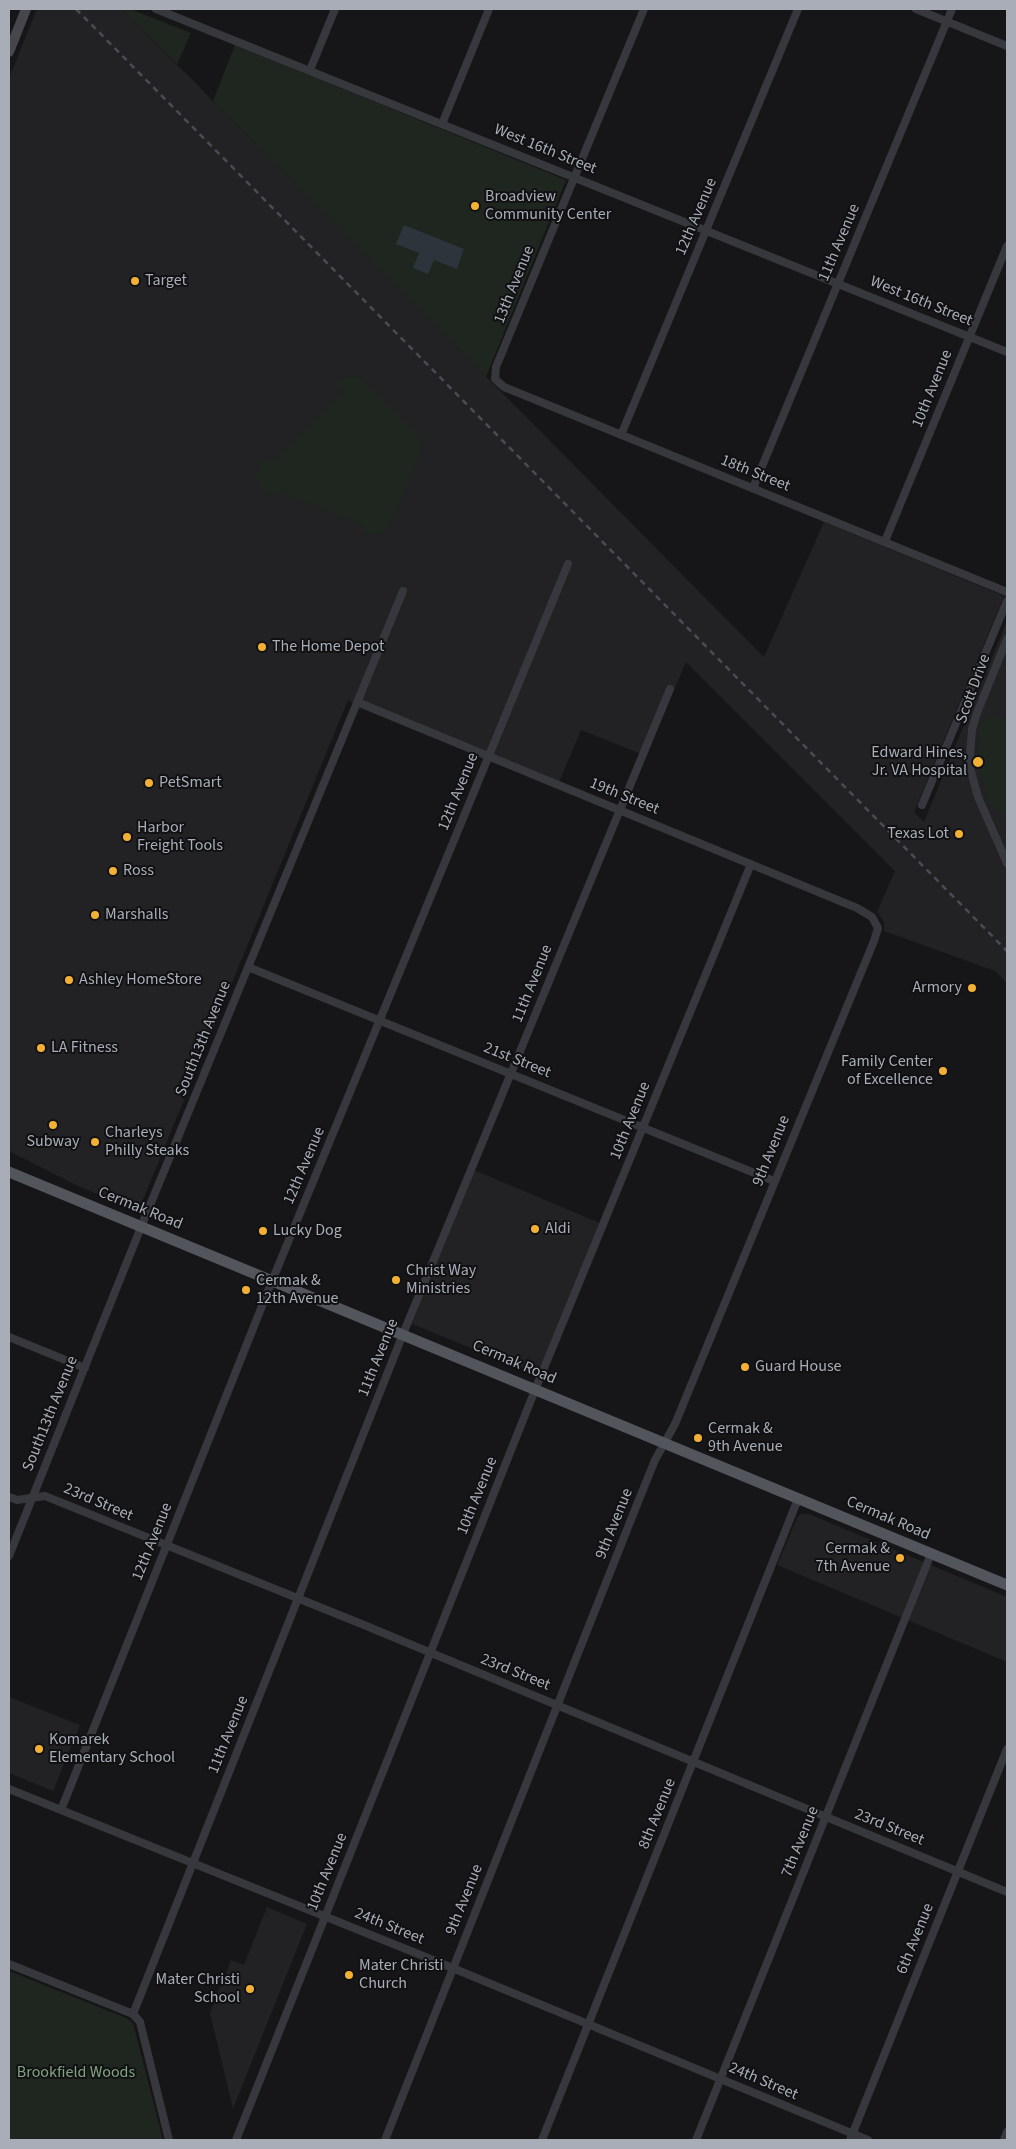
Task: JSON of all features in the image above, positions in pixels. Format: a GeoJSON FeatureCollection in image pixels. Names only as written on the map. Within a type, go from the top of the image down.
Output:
{"type":"FeatureCollection","features":[{"type":"Feature","properties":{"kind":"main road","name":"Cermak Road"},"geometry":{"type":"LineString","coordinates":[[9,1172],[1007,1585]]}},
{"type":"Feature","properties":{"kind":"street"},"geometry":{"type":"LineString","coordinates":[[9,52],[26,9]]}},
{"type":"Feature","properties":{"kind":"street","name":"West 16th Street"},"geometry":{"type":"LineString","coordinates":[[156,9],[575,176],[1007,352]]}},
{"type":"Feature","properties":{"kind":"street"},"geometry":{"type":"LineString","coordinates":[[178,17],[181,9]]}},
{"type":"Feature","properties":{"kind":"street"},"geometry":{"type":"LineString","coordinates":[[310,70],[335,9]]}},
{"type":"Feature","properties":{"kind":"street"},"geometry":{"type":"LineString","coordinates":[[442,124],[489,9]]}},
{"type":"Feature","properties":{"kind":"street","name":"13th Avenue"},"geometry":{"type":"LineString","coordinates":[[495,379],[496,367],[644,9]]}},
{"type":"Feature","properties":{"kind":"street","name":"12th Avenue"},"geometry":{"type":"LineString","coordinates":[[621,435],[798,9]]}},
{"type":"Feature","properties":{"kind":"street"},"geometry":{"type":"LineString","coordinates":[[916,9],[1007,46]]}},
{"type":"Feature","properties":{"kind":"street","name":"11th Avenue"},"geometry":{"type":"LineString","coordinates":[[753,488],[952,9]]}},
{"type":"Feature","properties":{"kind":"street","name":"10th Avenue"},"geometry":{"type":"LineString","coordinates":[[885,541],[1007,246]]}},
{"type":"Feature","properties":{"kind":"street","name":"18th Street"},"geometry":{"type":"LineString","coordinates":[[495,379],[504,387],[1007,592]]}},
{"type":"Feature","properties":{"kind":"street","name":"12th Avenue"},"geometry":{"type":"LineString","coordinates":[[60,1810],[272,1281],[568,564]]}},
{"type":"Feature","properties":{"kind":"street","name":"South13th Avenue"},"geometry":{"type":"LineString","coordinates":[[32,1498],[141,1226],[402,591]]}},
{"type":"Feature","properties":{"kind":"street"},"geometry":{"type":"LineString","coordinates":[[922,805],[1007,601]]}},
{"type":"Feature","properties":{"kind":"street","name":"Scott Drive"},"geometry":{"type":"LineString","coordinates":[[1007,639],[977,713],[972,729],[970,756],[970,768],[978,797],[1007,863]]}},
{"type":"Feature","properties":{"kind":"street","name":"11th Avenue"},"geometry":{"type":"LineString","coordinates":[[133,2014],[403,1334],[670,689]]}},
{"type":"Feature","properties":{"kind":"street","name":"19th Street"},"geometry":{"type":"LineString","coordinates":[[357,702],[858,908],[872,917],[876,923]]}},
{"type":"Feature","properties":{"kind":"street","name":"10th Avenue"},"geometry":{"type":"LineString","coordinates":[[236,2140],[535,1390],[751,864]]}},
{"type":"Feature","properties":{"kind":"street","name":"9th Avenue"},"geometry":{"type":"LineString","coordinates":[[385,2140],[636,1507],[675,1424],[874,942],[877,934],[876,923]]}},
{"type":"Feature","properties":{"kind":"street","name":"21st Street"},"geometry":{"type":"LineString","coordinates":[[248,966],[774,1181]]}},
{"type":"Feature","properties":{"kind":"street"},"geometry":{"type":"LineString","coordinates":[[9,1337],[85,1368]]}},
{"type":"Feature","properties":{"kind":"street","name":"23rd Street"},"geometry":{"type":"LineString","coordinates":[[9,1497],[17,1500],[45,1496],[558,1705],[1007,1892]]}},
{"type":"Feature","properties":{"kind":"street"},"geometry":{"type":"LineString","coordinates":[[9,1556],[32,1498]]}},
{"type":"Feature","properties":{"kind":"street","name":"8th Avenue"},"geometry":{"type":"LineString","coordinates":[[542,2140],[798,1498]]}},
{"type":"Feature","properties":{"kind":"street","name":"7th Avenue"},"geometry":{"type":"LineString","coordinates":[[696,2140],[931,1554]]}},
{"type":"Feature","properties":{"kind":"street","name":"6th Avenue"},"geometry":{"type":"LineString","coordinates":[[851,2137],[1007,1749]]}},
{"type":"Feature","properties":{"kind":"street","name":"24th Street"},"geometry":{"type":"LineString","coordinates":[[9,1788],[453,1967],[720,2079],[851,2137],[868,2140]]}},
{"type":"Feature","properties":{"kind":"street"},"geometry":{"type":"LineString","coordinates":[[9,1964],[133,2014],[140,2022],[169,2140]]}},
{"type":"Feature","properties":{"kind":"street"},"geometry":{"type":"LineString","coordinates":[[1004,2140],[1007,2132]]}},
{"type":"Feature","properties":{"kind":"shaded area"},"geometry":{"type":"Polygon","coordinates":[[[37,9],[122,9],[764,657],[824,522],[1004,596],[914,812],[924,822],[1007,621],[1007,983],[995,971],[884,931],[884,922],[877,912],[895,871],[686,662],[646,756],[581,730],[557,787],[348,700],[138,1212],[76,1185],[9,1151],[9,78],[37,9]]]}},
{"type":"Feature","properties":{"kind":"shaded area"},"geometry":{"type":"Polygon","coordinates":[[[404,225],[464,249],[457,269],[434,260],[428,274],[413,268],[419,253],[396,244],[404,225]]]}},
{"type":"Feature","properties":{"kind":"shaded area"},"geometry":{"type":"Polygon","coordinates":[[[474,1170],[602,1224],[537,1375],[412,1324],[474,1170]]]}},
{"type":"Feature","properties":{"kind":"shaded area"},"geometry":{"type":"Polygon","coordinates":[[[801,1514],[809,1514],[1007,1597],[1007,1662],[777,1565],[797,1518],[801,1514]]]}},
{"type":"Feature","properties":{"kind":"shaded area","name":"Komarek Elementary School"},"geometry":{"type":"Polygon","coordinates":[[[9,1697],[80,1725],[53,1791],[9,1773],[9,1697]]]}},
{"type":"Feature","properties":{"kind":"shaded area","name":"Mater Christi School"},"geometry":{"type":"Polygon","coordinates":[[[267,1907],[307,1924],[233,2109],[210,2013],[231,1960],[244,1965],[267,1907]]]}},
{"type":"Feature","properties":{"kind":"green space"},"geometry":{"type":"Polygon","coordinates":[[[125,9],[130,9],[191,33],[177,64],[124,11],[125,9]]]}},
{"type":"Feature","properties":{"kind":"green space"},"geometry":{"type":"Polygon","coordinates":[[[235,45],[566,180],[486,377],[213,101],[235,45]]]}},
{"type":"Feature","properties":{"kind":"green space"},"geometry":{"type":"Polygon","coordinates":[[[355,376],[361,379],[418,435],[421,444],[420,453],[392,521],[388,528],[379,535],[363,534],[365,527],[276,490],[273,498],[261,487],[256,478],[263,456],[270,463],[344,390],[337,383],[340,379],[355,376]]]}},
{"type":"Feature","properties":{"kind":"green space"},"geometry":{"type":"Polygon","coordinates":[[[993,715],[1007,721],[1007,812],[1003,813],[1000,810],[996,810],[990,804],[979,770],[977,753],[983,719],[993,715]]]}},
{"type":"Feature","properties":{"kind":"green space","name":"Brookfield Woods"},"geometry":{"type":"Polygon","coordinates":[[[9,1971],[126,2018],[133,2023],[163,2140],[9,2140],[9,1971]]]}},
{"type":"Feature","properties":{"kind":"railway"},"geometry":{"type":"LineString","coordinates":[[76,9],[1007,951]]}},
{"type":"Feature","properties":{"kind":"place","name":"Broadview Community Center"},"geometry":{"type":"Point","coordinates":[475,206]}},
{"type":"Feature","properties":{"kind":"place","name":"Target"},"geometry":{"type":"Point","coordinates":[135,281]}},
{"type":"Feature","properties":{"kind":"place","name":"The Home Depot"},"geometry":{"type":"Point","coordinates":[262,647]}},
{"type":"Feature","properties":{"kind":"place","name":"Edward Hines, Jr. VA Hospital"},"geometry":{"type":"Point","coordinates":[978,762]}},
{"type":"Feature","properties":{"kind":"place","name":"PetSmart"},"geometry":{"type":"Point","coordinates":[149,783]}},
{"type":"Feature","properties":{"kind":"place","name":"Texas Lot"},"geometry":{"type":"Point","coordinates":[959,834]}},
{"type":"Feature","properties":{"kind":"place","name":"Harbor Freight Tools"},"geometry":{"type":"Point","coordinates":[127,837]}},
{"type":"Feature","properties":{"kind":"place","name":"Ross"},"geometry":{"type":"Point","coordinates":[113,871]}},
{"type":"Feature","properties":{"kind":"place","name":"Marshalls"},"geometry":{"type":"Point","coordinates":[95,915]}},
{"type":"Feature","properties":{"kind":"place","name":"Ashley HomeStore"},"geometry":{"type":"Point","coordinates":[69,980]}},
{"type":"Feature","properties":{"kind":"place","name":"Armory"},"geometry":{"type":"Point","coordinates":[972,988]}},
{"type":"Feature","properties":{"kind":"place","name":"LA Fitness"},"geometry":{"type":"Point","coordinates":[41,1048]}},
{"type":"Feature","properties":{"kind":"place","name":"Family Center of Excellence"},"geometry":{"type":"Point","coordinates":[943,1071]}},
{"type":"Feature","properties":{"kind":"place","name":"Subway"},"geometry":{"type":"Point","coordinates":[53,1125]}},
{"type":"Feature","properties":{"kind":"place","name":"Charleys Philly Steaks"},"geometry":{"type":"Point","coordinates":[95,1142]}},
{"type":"Feature","properties":{"kind":"place","name":"Aldi"},"geometry":{"type":"Point","coordinates":[535,1229]}},
{"type":"Feature","properties":{"kind":"place","name":"Lucky Dog"},"geometry":{"type":"Point","coordinates":[263,1231]}},
{"type":"Feature","properties":{"kind":"place","name":"Christ Way Ministries"},"geometry":{"type":"Point","coordinates":[396,1280]}},
{"type":"Feature","properties":{"kind":"place","name":"Cermak & 12th Avenue"},"geometry":{"type":"Point","coordinates":[246,1290]}},
{"type":"Feature","properties":{"kind":"place","name":"Guard House"},"geometry":{"type":"Point","coordinates":[745,1367]}},
{"type":"Feature","properties":{"kind":"place","name":"Cermak & 9th Avenue"},"geometry":{"type":"Point","coordinates":[698,1438]}},
{"type":"Feature","properties":{"kind":"place","name":"Cermak & 7th Avenue"},"geometry":{"type":"Point","coordinates":[900,1558]}},
{"type":"Feature","properties":{"kind":"place","name":"Komarek Elementary School"},"geometry":{"type":"Point","coordinates":[39,1749]}},
{"type":"Feature","properties":{"kind":"place","name":"Mater Christi Church"},"geometry":{"type":"Point","coordinates":[349,1975]}},
{"type":"Feature","properties":{"kind":"place","name":"Mater Christi School"},"geometry":{"type":"Point","coordinates":[250,1989]}}]}
